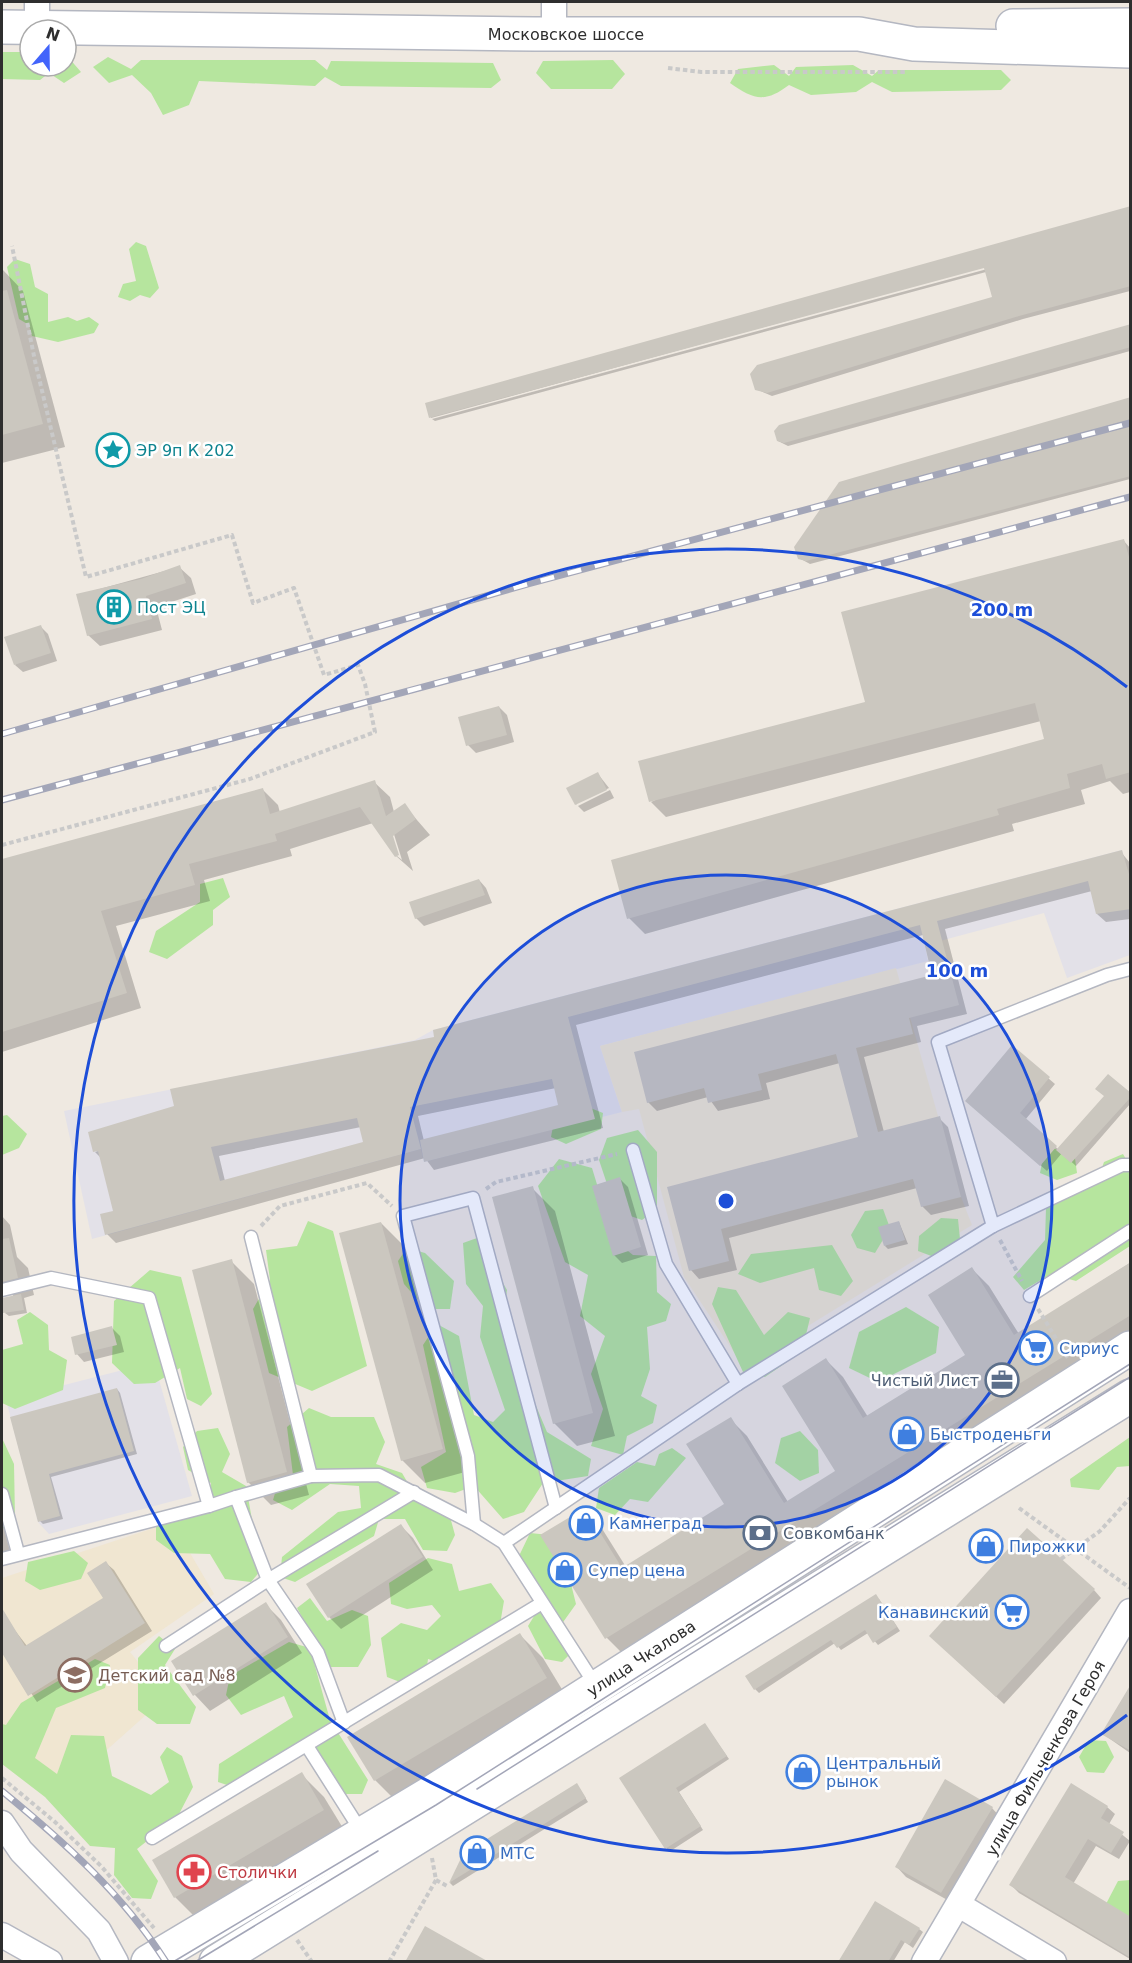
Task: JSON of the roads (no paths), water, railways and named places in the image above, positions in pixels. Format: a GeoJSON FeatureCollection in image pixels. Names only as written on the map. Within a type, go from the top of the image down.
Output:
{"type":"FeatureCollection","features":[{"type":"Feature","properties":{"kind":"main road","name":"Московское шоссе"},"geometry":{"type":"LineString","coordinates":[[2,27],[37,15],[554,34],[858,34],[914,44],[1131,51]]}},
{"type":"Feature","properties":{"kind":"main road"},"geometry":{"type":"LineString","coordinates":[[858,34],[910,27],[1131,25]]}},
{"type":"Feature","properties":{"kind":"main road","name":"улица Чкалова"},"geometry":{"type":"LineString","coordinates":[[606,1702],[1131,1348]]}},
{"type":"Feature","properties":{"kind":"main road","name":"улица Чкалова"},"geometry":{"type":"LineString","coordinates":[[216,1962],[372,1848],[606,1702],[1131,1395]]}},
{"type":"Feature","properties":{"kind":"main road","name":"улица Чкалова"},"geometry":{"type":"LineString","coordinates":[[148,1962],[372,1848]]}},
{"type":"Feature","properties":{"kind":"street"},"geometry":{"type":"LineString","coordinates":[[554,2],[554,34]]}},
{"type":"Feature","properties":{"kind":"street","name":"улица Фильченкова Героя"},"geometry":{"type":"LineString","coordinates":[[924,1962],[1131,1611]]}},
{"type":"Feature","properties":{"kind":"street"},"geometry":{"type":"LineString","coordinates":[[2,1823],[21,1851],[99,1931],[116,1962]]}},
{"type":"Feature","properties":{"kind":"street"},"geometry":{"type":"LineString","coordinates":[[958,1905],[1054,1962]]}},
{"type":"Feature","properties":{"kind":"street"},"geometry":{"type":"LineString","coordinates":[[2,1935],[50,1962]]}},
{"type":"Feature","properties":{"kind":"lane"},"geometry":{"type":"LineString","coordinates":[[993,1226],[938,1042],[1107,975],[1131,969]]}},
{"type":"Feature","properties":{"kind":"lane"},"geometry":{"type":"LineString","coordinates":[[633,1150],[666,1264],[738,1384]]}},
{"type":"Feature","properties":{"kind":"lane"},"geometry":{"type":"LineString","coordinates":[[504,1543],[738,1384],[993,1226],[1122,1165],[1131,1165]]}},
{"type":"Feature","properties":{"kind":"lane"},"geometry":{"type":"LineString","coordinates":[[474,1524],[468,1456],[403,1216],[473,1198],[556,1508]]}},
{"type":"Feature","properties":{"kind":"lane"},"geometry":{"type":"LineString","coordinates":[[1030,1296],[1131,1231]]}},
{"type":"Feature","properties":{"kind":"lane"},"geometry":{"type":"LineString","coordinates":[[251,1237],[311,1476]]}},
{"type":"Feature","properties":{"kind":"lane"},"geometry":{"type":"LineString","coordinates":[[2,1290],[51,1278],[149,1298],[209,1506]]}},
{"type":"Feature","properties":{"kind":"lane"},"geometry":{"type":"LineString","coordinates":[[2,1559],[18,1553],[150,1523],[311,1476],[379,1475],[474,1524],[504,1543],[606,1702]]}},
{"type":"Feature","properties":{"kind":"lane"},"geometry":{"type":"LineString","coordinates":[[166,1646],[268,1580],[414,1492]]}},
{"type":"Feature","properties":{"kind":"lane"},"geometry":{"type":"LineString","coordinates":[[2,1494],[18,1553]]}},
{"type":"Feature","properties":{"kind":"lane"},"geometry":{"type":"LineString","coordinates":[[236,1497],[268,1580],[318,1653],[344,1723]]}},
{"type":"Feature","properties":{"kind":"lane"},"geometry":{"type":"LineString","coordinates":[[152,1838],[542,1603]]}},
{"type":"Feature","properties":{"kind":"lane"},"geometry":{"type":"LineString","coordinates":[[307,1746],[372,1848]]}},
{"type":"Feature","properties":{"kind":"tram line"},"geometry":{"type":"LineString","coordinates":[[173,1962],[436,1805],[1130,1364]]}},
{"type":"Feature","properties":{"kind":"tram line"},"geometry":{"type":"LineString","coordinates":[[477,1789],[1130,1377]]}},
{"type":"Feature","properties":{"kind":"tram line"},"geometry":{"type":"LineString","coordinates":[[195,1962],[378,1851]]}},
{"type":"Feature","properties":{"kind":"railway"},"geometry":{"type":"LineString","coordinates":[[2,734],[528,584],[1130,423]]}},
{"type":"Feature","properties":{"kind":"railway"},"geometry":{"type":"LineString","coordinates":[[2,800],[1130,497]]}},
{"type":"Feature","properties":{"kind":"railway"},"geometry":{"type":"LineString","coordinates":[[2,1791],[91,1870],[131,1913],[166,1962]]}},
{"type":"Feature","properties":{"kind":"place","name":"ЭР 9п К 202"},"geometry":{"type":"Point","coordinates":[113,450]}},
{"type":"Feature","properties":{"kind":"place","name":"Пост ЭЦ"},"geometry":{"type":"Point","coordinates":[114,607]}},
{"type":"Feature","properties":{"kind":"place","name":"Сириус"},"geometry":{"type":"Point","coordinates":[1036,1348]}},
{"type":"Feature","properties":{"kind":"place","name":"Чистый Лист"},"geometry":{"type":"Point","coordinates":[1002,1380]}},
{"type":"Feature","properties":{"kind":"place","name":"Быстроденьги"},"geometry":{"type":"Point","coordinates":[907,1434]}},
{"type":"Feature","properties":{"kind":"place","name":"Камнеград"},"geometry":{"type":"Point","coordinates":[586,1523]}},
{"type":"Feature","properties":{"kind":"place","name":"Совкомбанк"},"geometry":{"type":"Point","coordinates":[760,1533]}},
{"type":"Feature","properties":{"kind":"place","name":"Пирожки"},"geometry":{"type":"Point","coordinates":[986,1546]}},
{"type":"Feature","properties":{"kind":"place","name":"Супер цена"},"geometry":{"type":"Point","coordinates":[565,1570]}},
{"type":"Feature","properties":{"kind":"place","name":"Канавинский"},"geometry":{"type":"Point","coordinates":[1012,1612]}},
{"type":"Feature","properties":{"kind":"place","name":"Детский сад №8"},"geometry":{"type":"Point","coordinates":[75,1675]}},
{"type":"Feature","properties":{"kind":"place","name":"Центральный рынок"},"geometry":{"type":"Point","coordinates":[803,1772]}},
{"type":"Feature","properties":{"kind":"place","name":"МТС"},"geometry":{"type":"Point","coordinates":[477,1853]}},
{"type":"Feature","properties":{"kind":"place","name":"Столички"},"geometry":{"type":"Point","coordinates":[194,1872]}}]}
